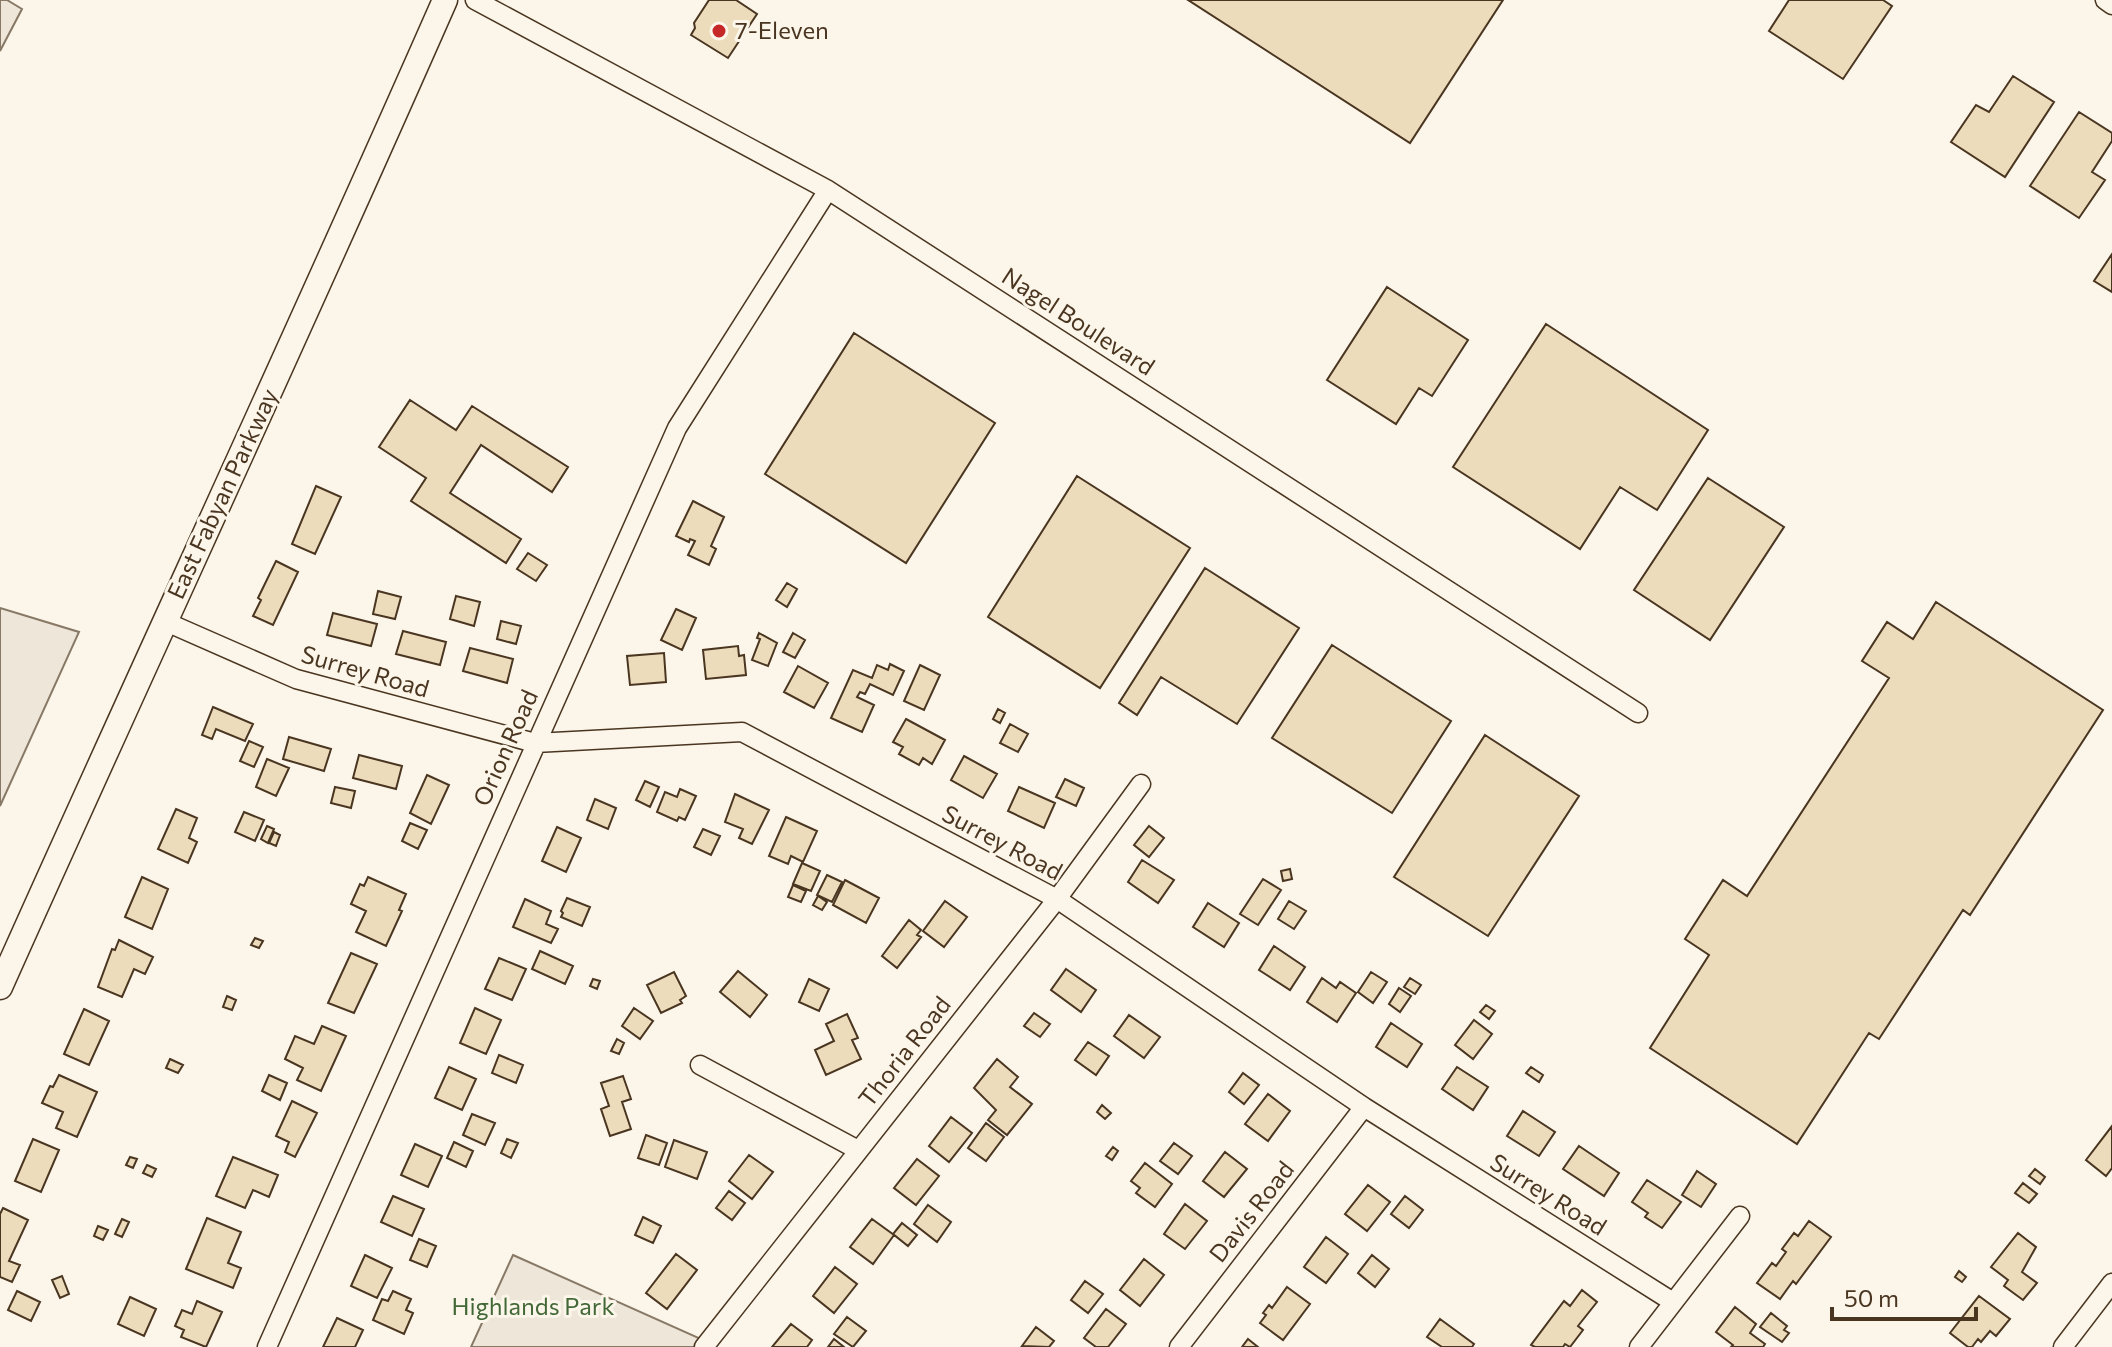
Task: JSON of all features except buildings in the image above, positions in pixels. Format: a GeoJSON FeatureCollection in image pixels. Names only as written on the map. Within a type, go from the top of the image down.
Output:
{"type":"FeatureCollection","features":[{"type":"Feature","properties":{"kind":"main road","name":"East Fabyan Parkway"},"geometry":{"type":"LineString","coordinates":[[0,987],[164,621],[315,296],[445,0]]}},
{"type":"Feature","properties":{"kind":"street","name":"Nagel Boulevard"},"geometry":{"type":"LineString","coordinates":[[475,0],[828,190],[1638,713]]}},
{"type":"Feature","properties":{"kind":"street"},"geometry":{"type":"LineString","coordinates":[[2105,0],[2112,5]]}},
{"type":"Feature","properties":{"kind":"street","name":"Orion Road"},"geometry":{"type":"LineString","coordinates":[[267,1347],[677,428],[828,190]]}},
{"type":"Feature","properties":{"kind":"street","name":"Surrey Road"},"geometry":{"type":"LineString","coordinates":[[164,621],[296,679],[535,743],[742,732],[1057,899],[1364,1107],[1673,1302]]}},
{"type":"Feature","properties":{"kind":"street","name":"Thoria Road"},"geometry":{"type":"LineString","coordinates":[[704,1347],[1057,899],[1141,784]]}},
{"type":"Feature","properties":{"kind":"street"},"geometry":{"type":"LineString","coordinates":[[700,1065],[858,1150]]}},
{"type":"Feature","properties":{"kind":"street","name":"Davis Road"},"geometry":{"type":"LineString","coordinates":[[1179,1347],[1364,1107]]}},
{"type":"Feature","properties":{"kind":"street"},"geometry":{"type":"LineString","coordinates":[[1639,1347],[1740,1216]]}},
{"type":"Feature","properties":{"kind":"street"},"geometry":{"type":"LineString","coordinates":[[2063,1347],[2112,1283]]}},
{"type":"Feature","properties":{"kind":"green space"},"geometry":{"type":"Polygon","coordinates":[[[0,0],[7,0],[22,9],[0,51],[0,0]]]}},
{"type":"Feature","properties":{"kind":"green space"},"geometry":{"type":"Polygon","coordinates":[[[0,608],[79,632],[0,806],[0,608]]]}},
{"type":"Feature","properties":{"kind":"green space","name":"Highlands Park"},"geometry":{"type":"Polygon","coordinates":[[[513,1255],[701,1339],[694,1347],[471,1347],[513,1255]]]}},
{"type":"Feature","properties":{"kind":"place","name":"7-Eleven"},"geometry":{"type":"Point","coordinates":[719,31]}}]}
